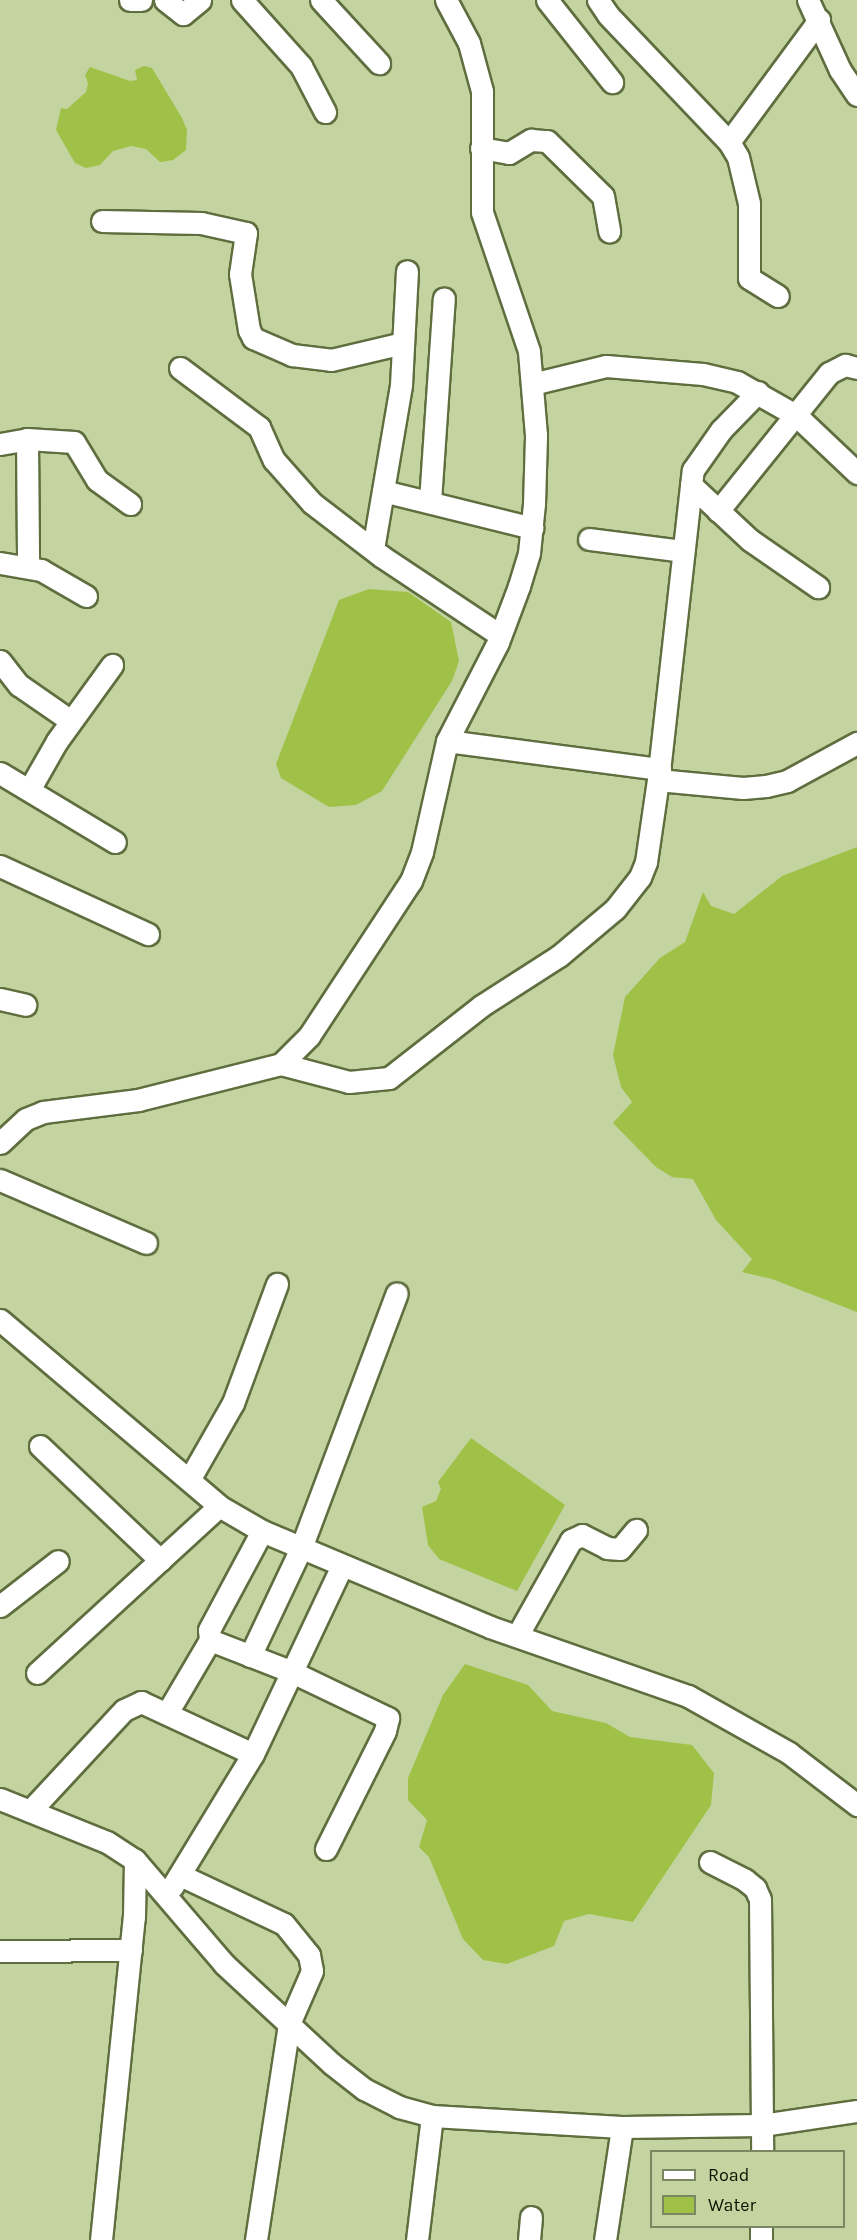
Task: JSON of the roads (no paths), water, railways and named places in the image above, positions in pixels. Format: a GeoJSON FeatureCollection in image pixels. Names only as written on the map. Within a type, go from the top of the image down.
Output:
{"type":"FeatureCollection","features":[{"type":"Feature","properties":{"kind":"street"},"geometry":{"type":"LineString","coordinates":[[130,0],[141,0]]}},
{"type":"Feature","properties":{"kind":"street"},"geometry":{"type":"LineString","coordinates":[[165,0],[183,14],[200,0]]}},
{"type":"Feature","properties":{"kind":"street"},"geometry":{"type":"LineString","coordinates":[[242,0],[301,66],[325,112]]}},
{"type":"Feature","properties":{"kind":"street"},"geometry":{"type":"LineString","coordinates":[[321,0],[379,63]]}},
{"type":"Feature","properties":{"kind":"street"},"geometry":{"type":"LineString","coordinates":[[281,1064],[309,1036],[411,881],[422,852],[447,741],[500,635],[527,558],[532,528],[536,435],[532,384],[524,330],[482,212],[482,91],[469,43],[446,0]]}},
{"type":"Feature","properties":{"kind":"street"},"geometry":{"type":"LineString","coordinates":[[547,0],[612,82]]}},
{"type":"Feature","properties":{"kind":"street"},"geometry":{"type":"LineString","coordinates":[[598,0],[608,15],[729,142],[738,157],[749,203],[749,278],[778,296]]}},
{"type":"Feature","properties":{"kind":"street"},"geometry":{"type":"LineString","coordinates":[[808,0],[840,70],[857,95]]}},
{"type":"Feature","properties":{"kind":"street"},"geometry":{"type":"LineString","coordinates":[[729,142],[819,20]]}},
{"type":"Feature","properties":{"kind":"street"},"geometry":{"type":"LineString","coordinates":[[481,148],[509,153],[531,140],[547,141],[603,196],[609,231]]}},
{"type":"Feature","properties":{"kind":"street"},"geometry":{"type":"LineString","coordinates":[[102,221],[201,223],[246,233],[240,274],[249,330],[253,338],[282,351],[314,360],[331,360],[403,343]]}},
{"type":"Feature","properties":{"kind":"street"},"geometry":{"type":"LineString","coordinates":[[373,549],[400,394],[407,272]]}},
{"type":"Feature","properties":{"kind":"street"},"geometry":{"type":"LineString","coordinates":[[430,501],[444,298]]}},
{"type":"Feature","properties":{"kind":"street"},"geometry":{"type":"LineString","coordinates":[[718,511],[797,417],[829,374],[845,365],[857,368]]}},
{"type":"Feature","properties":{"kind":"street"},"geometry":{"type":"LineString","coordinates":[[532,384],[606,366],[633,366],[703,374],[737,382],[758,392],[797,417],[857,473]]}},
{"type":"Feature","properties":{"kind":"street"},"geometry":{"type":"LineString","coordinates":[[180,368],[259,428],[287,479],[373,549],[500,635]]}},
{"type":"Feature","properties":{"kind":"street"},"geometry":{"type":"LineString","coordinates":[[0,1143],[26,1119],[43,1112],[138,1100],[281,1064],[349,1082],[389,1078],[481,1006],[559,956],[615,909],[640,877],[646,862],[659,774],[691,485],[700,457],[758,392]]}},
{"type":"Feature","properties":{"kind":"street"},"geometry":{"type":"LineString","coordinates":[[0,444],[27,439],[74,442],[97,480],[130,504]]}},
{"type":"Feature","properties":{"kind":"street"},"geometry":{"type":"LineString","coordinates":[[27,439],[28,566]]}},
{"type":"Feature","properties":{"kind":"street"},"geometry":{"type":"LineString","coordinates":[[691,485],[718,511],[777,560],[818,586]]}},
{"type":"Feature","properties":{"kind":"street"},"geometry":{"type":"LineString","coordinates":[[383,491],[532,528]]}},
{"type":"Feature","properties":{"kind":"street"},"geometry":{"type":"LineString","coordinates":[[589,539],[683,550]]}},
{"type":"Feature","properties":{"kind":"street"},"geometry":{"type":"LineString","coordinates":[[0,563],[28,566],[86,596]]}},
{"type":"Feature","properties":{"kind":"street"},"geometry":{"type":"LineString","coordinates":[[0,661],[19,686],[71,722]]}},
{"type":"Feature","properties":{"kind":"street"},"geometry":{"type":"LineString","coordinates":[[29,790],[71,722],[112,665]]}},
{"type":"Feature","properties":{"kind":"street"},"geometry":{"type":"LineString","coordinates":[[447,741],[743,788],[787,781],[857,743]]}},
{"type":"Feature","properties":{"kind":"street"},"geometry":{"type":"LineString","coordinates":[[0,773],[115,842]]}},
{"type":"Feature","properties":{"kind":"street"},"geometry":{"type":"LineString","coordinates":[[0,866],[148,934]]}},
{"type":"Feature","properties":{"kind":"street"},"geometry":{"type":"LineString","coordinates":[[0,999],[25,1005]]}},
{"type":"Feature","properties":{"kind":"street"},"geometry":{"type":"LineString","coordinates":[[0,1180],[146,1244]]}},
{"type":"Feature","properties":{"kind":"street"},"geometry":{"type":"LineString","coordinates":[[189,1480],[233,1403],[277,1284]]}},
{"type":"Feature","properties":{"kind":"street"},"geometry":{"type":"LineString","coordinates":[[250,1656],[301,1548],[397,1293]]}},
{"type":"Feature","properties":{"kind":"street"},"geometry":{"type":"LineString","coordinates":[[0,1320],[219,1506],[262,1531],[342,1566],[517,1636],[688,1696],[789,1753],[857,1805]]}},
{"type":"Feature","properties":{"kind":"street"},"geometry":{"type":"LineString","coordinates":[[40,1446],[160,1560]]}},
{"type":"Feature","properties":{"kind":"street"},"geometry":{"type":"LineString","coordinates":[[38,1673],[219,1506]]}},
{"type":"Feature","properties":{"kind":"street"},"geometry":{"type":"LineString","coordinates":[[517,1636],[571,1540],[582,1535],[608,1548],[620,1549],[636,1530]]}},
{"type":"Feature","properties":{"kind":"street"},"geometry":{"type":"LineString","coordinates":[[167,1713],[210,1640],[209,1630],[262,1531]]}},
{"type":"Feature","properties":{"kind":"street"},"geometry":{"type":"LineString","coordinates":[[0,1606],[58,1561]]}},
{"type":"Feature","properties":{"kind":"street"},"geometry":{"type":"LineString","coordinates":[[166,1898],[253,1754],[290,1671],[342,1566]]}},
{"type":"Feature","properties":{"kind":"street"},"geometry":{"type":"LineString","coordinates":[[210,1640],[290,1671],[388,1718],[385,1731],[326,1849]]}},
{"type":"Feature","properties":{"kind":"street"},"geometry":{"type":"LineString","coordinates":[[30,1811],[132,1704],[141,1702],[253,1754]]}},
{"type":"Feature","properties":{"kind":"street"},"geometry":{"type":"LineString","coordinates":[[0,1799],[106,1842],[135,1860],[224,1964],[364,2089],[399,2107],[432,2116],[622,2127],[762,2126],[857,2111]]}},
{"type":"Feature","properties":{"kind":"street"},"geometry":{"type":"LineString","coordinates":[[101,2240],[131,1950],[135,1860]]}},
{"type":"Feature","properties":{"kind":"street"},"geometry":{"type":"LineString","coordinates":[[710,1862],[745,1880],[755,1888],[760,1899],[762,2150]]}},
{"type":"Feature","properties":{"kind":"street"},"geometry":{"type":"LineString","coordinates":[[180,1875],[265,1913],[299,1939],[312,1971],[289,2024],[256,2240]]}},
{"type":"Feature","properties":{"kind":"street"},"geometry":{"type":"LineString","coordinates":[[0,1951],[131,1950]]}},
{"type":"Feature","properties":{"kind":"street"},"geometry":{"type":"LineString","coordinates":[[417,2240],[432,2116]]}},
{"type":"Feature","properties":{"kind":"street"},"geometry":{"type":"LineString","coordinates":[[605,2240],[622,2127]]}},
{"type":"Feature","properties":{"kind":"street"},"geometry":{"type":"LineString","coordinates":[[529,2240],[531,2217]]}},
{"type":"Feature","properties":{"kind":"water"},"geometry":{"type":"Polygon","coordinates":[[[144,66],[152,68],[182,118],[187,130],[186,150],[173,160],[160,162],[146,149],[131,146],[113,151],[100,165],[86,168],[75,163],[56,130],[61,108],[67,109],[86,92],[88,83],[85,75],[90,67],[130,81],[137,80],[135,70],[144,66]]]}},
{"type":"Feature","properties":{"kind":"water"},"geometry":{"type":"Polygon","coordinates":[[[369,589],[408,592],[451,622],[459,661],[452,681],[382,791],[356,805],[329,807],[281,778],[276,764],[339,600],[369,589]]]}},
{"type":"Feature","properties":{"kind":"water"},"geometry":{"type":"Polygon","coordinates":[[[857,847],[857,1312],[772,1279],[742,1272],[752,1259],[716,1220],[693,1179],[672,1177],[656,1167],[613,1123],[632,1102],[621,1087],[613,1055],[625,997],[660,958],[685,942],[703,892],[711,906],[734,914],[782,876],[857,847]]]}},
{"type":"Feature","properties":{"kind":"water"},"geometry":{"type":"Polygon","coordinates":[[[471,1438],[565,1505],[517,1591],[439,1559],[428,1545],[422,1507],[436,1501],[441,1489],[438,1482],[471,1438]]]}},
{"type":"Feature","properties":{"kind":"water"},"geometry":{"type":"Polygon","coordinates":[[[465,1664],[528,1685],[552,1711],[606,1723],[630,1737],[692,1745],[714,1773],[711,1805],[633,1922],[589,1914],[564,1921],[554,1946],[507,1964],[483,1960],[463,1939],[429,1857],[419,1847],[427,1820],[408,1800],[408,1778],[443,1695],[465,1664]]]}}]}
